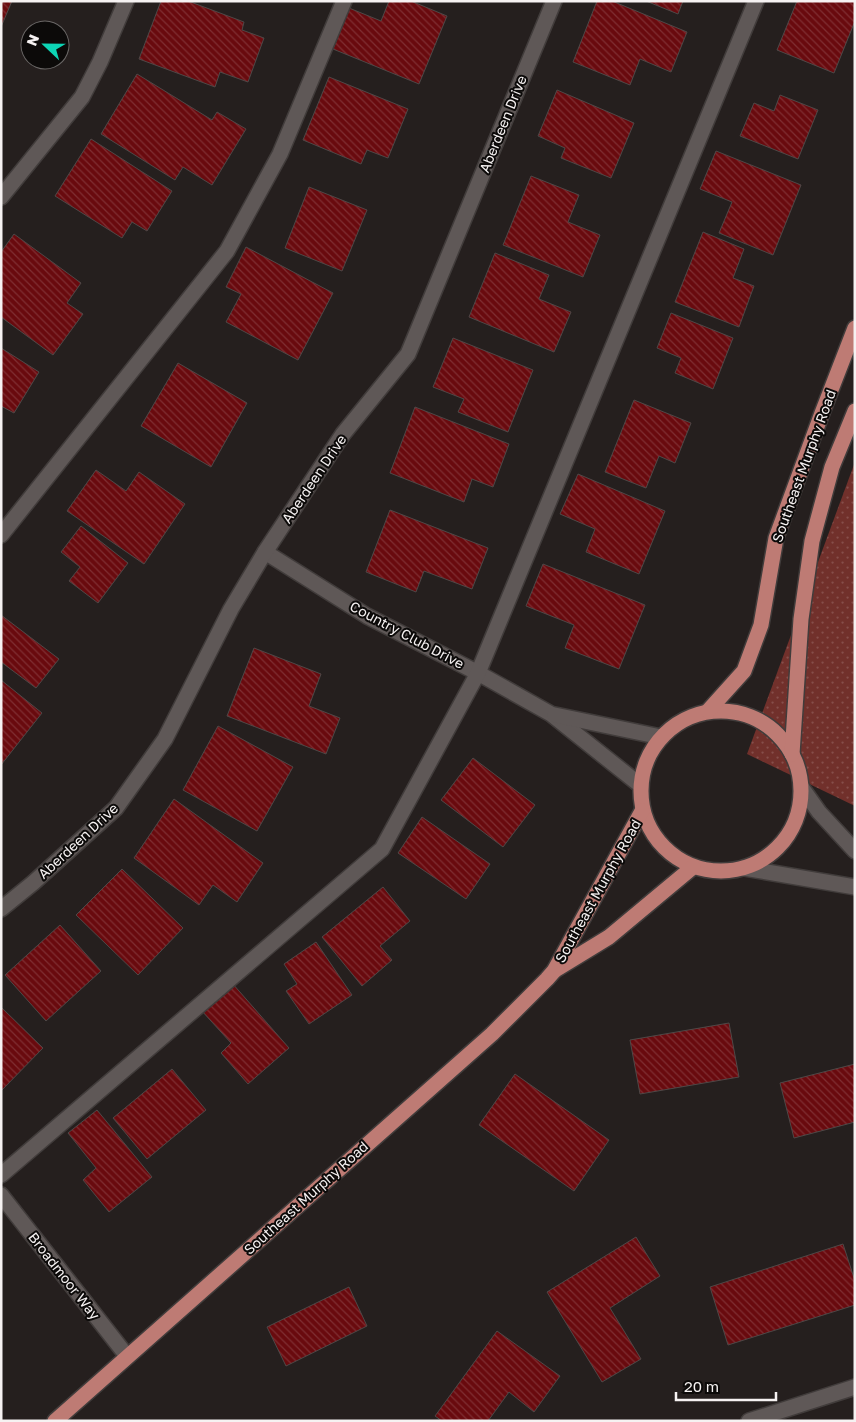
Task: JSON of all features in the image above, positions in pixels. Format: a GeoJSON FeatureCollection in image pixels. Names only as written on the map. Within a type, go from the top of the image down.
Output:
{"type":"FeatureCollection","features":[{"type":"Feature","properties":{"kind":"main road","name":"Southeast Murphy Road"},"geometry":{"type":"LineString","coordinates":[[708,711],[744,670],[762,625],[776,538],[855,328]]}},
{"type":"Feature","properties":{"kind":"main road","name":"Southeast Murphy Road"},"geometry":{"type":"LineString","coordinates":[[792,754],[801,619],[812,541],[832,468],[855,411]]}},
{"type":"Feature","properties":{"kind":"main road"},"geometry":{"type":"LineString","coordinates":[[708,711],[735,711],[761,720],[782,738],[792,754],[796,761],[802,788],[798,815],[786,838],[768,857],[744,868],[718,872],[693,867],[670,854],[652,835],[642,811],[640,785],[646,760],[661,737],[682,720],[708,711]]}},
{"type":"Feature","properties":{"kind":"main road","name":"Southeast Murphy Road"},"geometry":{"type":"LineString","coordinates":[[55,1421],[492,1034],[528,999],[554,971],[642,811]]}},
{"type":"Feature","properties":{"kind":"main road","name":"Southeast Murphy Road"},"geometry":{"type":"LineString","coordinates":[[554,971],[609,937],[693,867]]}},
{"type":"Feature","properties":{"kind":"street"},"geometry":{"type":"LineString","coordinates":[[1,197],[82,96],[100,62],[126,1]]}},
{"type":"Feature","properties":{"kind":"street"},"geometry":{"type":"LineString","coordinates":[[1,535],[227,251],[280,154],[344,1]]}},
{"type":"Feature","properties":{"kind":"street","name":"Aberdeen Drive"},"geometry":{"type":"LineString","coordinates":[[1,909],[33,883],[116,808],[165,739],[231,609],[265,552],[343,434],[408,354],[554,1]]}},
{"type":"Feature","properties":{"kind":"street"},"geometry":{"type":"LineString","coordinates":[[1,1176],[382,849],[478,673],[756,1]]}},
{"type":"Feature","properties":{"kind":"street","name":"Country Club Drive"},"geometry":{"type":"LineString","coordinates":[[265,552],[367,616],[478,673],[551,714],[640,785]]}},
{"type":"Feature","properties":{"kind":"street","name":"Country Club Drive"},"geometry":{"type":"LineString","coordinates":[[551,714],[661,737]]}},
{"type":"Feature","properties":{"kind":"street"},"geometry":{"type":"LineString","coordinates":[[802,788],[819,812],[855,851]]}},
{"type":"Feature","properties":{"kind":"street"},"geometry":{"type":"LineString","coordinates":[[744,868],[855,887]]}},
{"type":"Feature","properties":{"kind":"street","name":"Broadmoor Way"},"geometry":{"type":"LineString","coordinates":[[1,1195],[127,1356]]}},
{"type":"Feature","properties":{"kind":"street"},"geometry":{"type":"LineString","coordinates":[[749,1421],[855,1387]]}},
{"type":"Feature","properties":{"kind":"shaded area"},"geometry":{"type":"Polygon","coordinates":[[[855,462],[855,806],[747,754],[855,462]]]}},
{"type":"Feature","properties":{"kind":"building"},"geometry":{"type":"Polygon","coordinates":[[[1,1],[12,1],[1,27],[1,1]]]}},
{"type":"Feature","properties":{"kind":"building"},"geometry":{"type":"Polygon","coordinates":[[[161,1],[188,1],[244,22],[242,30],[264,38],[248,82],[220,72],[215,87],[139,59],[161,1]]]}},
{"type":"Feature","properties":{"kind":"building"},"geometry":{"type":"Polygon","coordinates":[[[389,1],[411,1],[447,16],[419,84],[333,49],[349,8],[381,21],[389,1]]]}},
{"type":"Feature","properties":{"kind":"building"},"geometry":{"type":"Polygon","coordinates":[[[597,1],[612,1],[687,32],[671,72],[640,59],[630,85],[573,62],[597,1]]]}},
{"type":"Feature","properties":{"kind":"building"},"geometry":{"type":"Polygon","coordinates":[[[646,1],[683,1],[678,14],[646,1]]]}},
{"type":"Feature","properties":{"kind":"building"},"geometry":{"type":"Polygon","coordinates":[[[797,1],[855,1],[855,21],[834,73],[777,50],[797,1]]]}},
{"type":"Feature","properties":{"kind":"building"},"geometry":{"type":"Polygon","coordinates":[[[137,74],[212,120],[217,112],[246,129],[212,185],[183,167],[175,180],[101,134],[137,74]]]}},
{"type":"Feature","properties":{"kind":"building"},"geometry":{"type":"Polygon","coordinates":[[[329,77],[408,109],[388,158],[367,150],[361,164],[303,140],[329,77]]]}},
{"type":"Feature","properties":{"kind":"building"},"geometry":{"type":"Polygon","coordinates":[[[557,90],[634,123],[611,178],[561,158],[565,148],[538,136],[557,90]]]}},
{"type":"Feature","properties":{"kind":"building"},"geometry":{"type":"Polygon","coordinates":[[[780,95],[818,110],[798,159],[740,136],[754,103],[774,111],[780,95]]]}},
{"type":"Feature","properties":{"kind":"building"},"geometry":{"type":"Polygon","coordinates":[[[91,139],[172,191],[147,231],[132,222],[122,238],[55,196],[91,139]]]}},
{"type":"Feature","properties":{"kind":"building"},"geometry":{"type":"Polygon","coordinates":[[[716,151],[801,185],[773,255],[719,233],[732,202],[700,189],[716,151]]]}},
{"type":"Feature","properties":{"kind":"building"},"geometry":{"type":"Polygon","coordinates":[[[531,176],[579,195],[568,222],[600,235],[583,277],[503,245],[531,176]]]}},
{"type":"Feature","properties":{"kind":"building"},"geometry":{"type":"Polygon","coordinates":[[[309,187],[367,210],[342,271],[285,248],[309,187]]]}},
{"type":"Feature","properties":{"kind":"building"},"geometry":{"type":"Polygon","coordinates":[[[703,232],[744,249],[733,278],[754,286],[739,327],[675,302],[703,232]]]}},
{"type":"Feature","properties":{"kind":"building"},"geometry":{"type":"Polygon","coordinates":[[[14,234],[81,283],[67,303],[83,314],[53,355],[1,317],[1,252],[14,234]]]}},
{"type":"Feature","properties":{"kind":"building"},"geometry":{"type":"Polygon","coordinates":[[[246,247],[333,293],[298,360],[226,322],[241,294],[226,287],[246,247]]]}},
{"type":"Feature","properties":{"kind":"building"},"geometry":{"type":"Polygon","coordinates":[[[495,253],[549,275],[539,299],[571,312],[554,352],[469,317],[495,253]]]}},
{"type":"Feature","properties":{"kind":"building"},"geometry":{"type":"Polygon","coordinates":[[[671,313],[733,338],[713,389],[675,373],[681,358],[657,348],[671,313]]]}},
{"type":"Feature","properties":{"kind":"building"},"geometry":{"type":"Polygon","coordinates":[[[453,338],[533,370],[508,432],[458,412],[464,399],[433,387],[453,338]]]}},
{"type":"Feature","properties":{"kind":"building"},"geometry":{"type":"Polygon","coordinates":[[[1,348],[39,372],[14,413],[1,406],[1,348]]]}},
{"type":"Feature","properties":{"kind":"building"},"geometry":{"type":"Polygon","coordinates":[[[178,363],[247,403],[211,467],[141,426],[178,363]]]}},
{"type":"Feature","properties":{"kind":"building"},"geometry":{"type":"Polygon","coordinates":[[[634,400],[691,423],[675,463],[659,456],[646,488],[605,472],[634,400]]]}},
{"type":"Feature","properties":{"kind":"building"},"geometry":{"type":"Polygon","coordinates":[[[415,407],[509,444],[493,487],[472,479],[464,502],[390,473],[415,407]]]}},
{"type":"Feature","properties":{"kind":"building"},"geometry":{"type":"Polygon","coordinates":[[[96,470],[126,491],[139,472],[185,504],[144,564],[67,511],[96,470]]]}},
{"type":"Feature","properties":{"kind":"building"},"geometry":{"type":"Polygon","coordinates":[[[578,474],[665,511],[639,574],[586,552],[595,529],[560,514],[578,474]]]}},
{"type":"Feature","properties":{"kind":"building"},"geometry":{"type":"Polygon","coordinates":[[[390,510],[488,548],[472,589],[424,571],[416,592],[366,572],[390,510]]]}},
{"type":"Feature","properties":{"kind":"building"},"geometry":{"type":"Polygon","coordinates":[[[81,526],[128,563],[98,603],[69,581],[80,567],[61,552],[81,526]]]}},
{"type":"Feature","properties":{"kind":"building"},"geometry":{"type":"Polygon","coordinates":[[[543,564],[645,605],[619,669],[565,648],[574,625],[526,606],[543,564]]]}},
{"type":"Feature","properties":{"kind":"building"},"geometry":{"type":"Polygon","coordinates":[[[1,615],[59,659],[36,688],[1,662],[1,615]]]}},
{"type":"Feature","properties":{"kind":"building"},"geometry":{"type":"Polygon","coordinates":[[[254,648],[321,674],[309,706],[340,718],[326,754],[227,716],[254,648]]]}},
{"type":"Feature","properties":{"kind":"building"},"geometry":{"type":"Polygon","coordinates":[[[1,680],[42,713],[1,765],[1,680]]]}},
{"type":"Feature","properties":{"kind":"building"},"geometry":{"type":"Polygon","coordinates":[[[218,726],[293,767],[257,831],[183,790],[218,726]]]}},
{"type":"Feature","properties":{"kind":"building"},"geometry":{"type":"Polygon","coordinates":[[[473,758],[535,805],[503,847],[441,800],[473,758]]]}},
{"type":"Feature","properties":{"kind":"building"},"geometry":{"type":"Polygon","coordinates":[[[174,799],[263,863],[237,902],[213,885],[199,905],[134,858],[174,799]]]}},
{"type":"Feature","properties":{"kind":"building"},"geometry":{"type":"Polygon","coordinates":[[[422,817],[490,864],[466,899],[398,853],[422,817]]]}},
{"type":"Feature","properties":{"kind":"building"},"geometry":{"type":"Polygon","coordinates":[[[122,869],[183,928],[138,975],[76,915],[122,869]]]}},
{"type":"Feature","properties":{"kind":"building"},"geometry":{"type":"Polygon","coordinates":[[[383,887],[410,921],[380,946],[392,960],[362,986],[322,937],[383,887]]]}},
{"type":"Feature","properties":{"kind":"building"},"geometry":{"type":"Polygon","coordinates":[[[60,925],[101,971],[46,1021],[5,975],[60,925]]]}},
{"type":"Feature","properties":{"kind":"building"},"geometry":{"type":"Polygon","coordinates":[[[316,942],[352,995],[309,1024],[286,991],[297,984],[284,964],[316,942]]]}},
{"type":"Feature","properties":{"kind":"building"},"geometry":{"type":"Polygon","coordinates":[[[232,983],[289,1048],[248,1084],[221,1053],[231,1043],[201,1010],[232,983]]]}},
{"type":"Feature","properties":{"kind":"building"},"geometry":{"type":"Polygon","coordinates":[[[1,1007],[43,1048],[1,1091],[1,1007]]]}},
{"type":"Feature","properties":{"kind":"building"},"geometry":{"type":"Polygon","coordinates":[[[729,1023],[739,1077],[640,1094],[630,1040],[729,1023]]]}},
{"type":"Feature","properties":{"kind":"building"},"geometry":{"type":"Polygon","coordinates":[[[855,1064],[855,1122],[794,1138],[780,1083],[855,1064]]]}},
{"type":"Feature","properties":{"kind":"building"},"geometry":{"type":"Polygon","coordinates":[[[172,1069],[206,1110],[147,1159],[113,1118],[172,1069]]]}},
{"type":"Feature","properties":{"kind":"building"},"geometry":{"type":"Polygon","coordinates":[[[515,1074],[609,1140],[574,1191],[479,1125],[515,1074]]]}},
{"type":"Feature","properties":{"kind":"building"},"geometry":{"type":"Polygon","coordinates":[[[97,1110],[152,1177],[109,1212],[83,1180],[96,1168],[68,1133],[97,1110]]]}},
{"type":"Feature","properties":{"kind":"building"},"geometry":{"type":"Polygon","coordinates":[[[636,1237],[660,1276],[610,1308],[641,1359],[602,1382],[547,1292],[636,1237]]]}},
{"type":"Feature","properties":{"kind":"building"},"geometry":{"type":"Polygon","coordinates":[[[843,1244],[855,1281],[855,1305],[728,1345],[710,1287],[843,1244]]]}},
{"type":"Feature","properties":{"kind":"building"},"geometry":{"type":"Polygon","coordinates":[[[349,1287],[367,1326],[286,1366],[267,1327],[349,1287]]]}},
{"type":"Feature","properties":{"kind":"building"},"geometry":{"type":"Polygon","coordinates":[[[497,1331],[560,1376],[534,1412],[509,1392],[488,1421],[442,1421],[435,1416],[497,1331]]]}}]}
